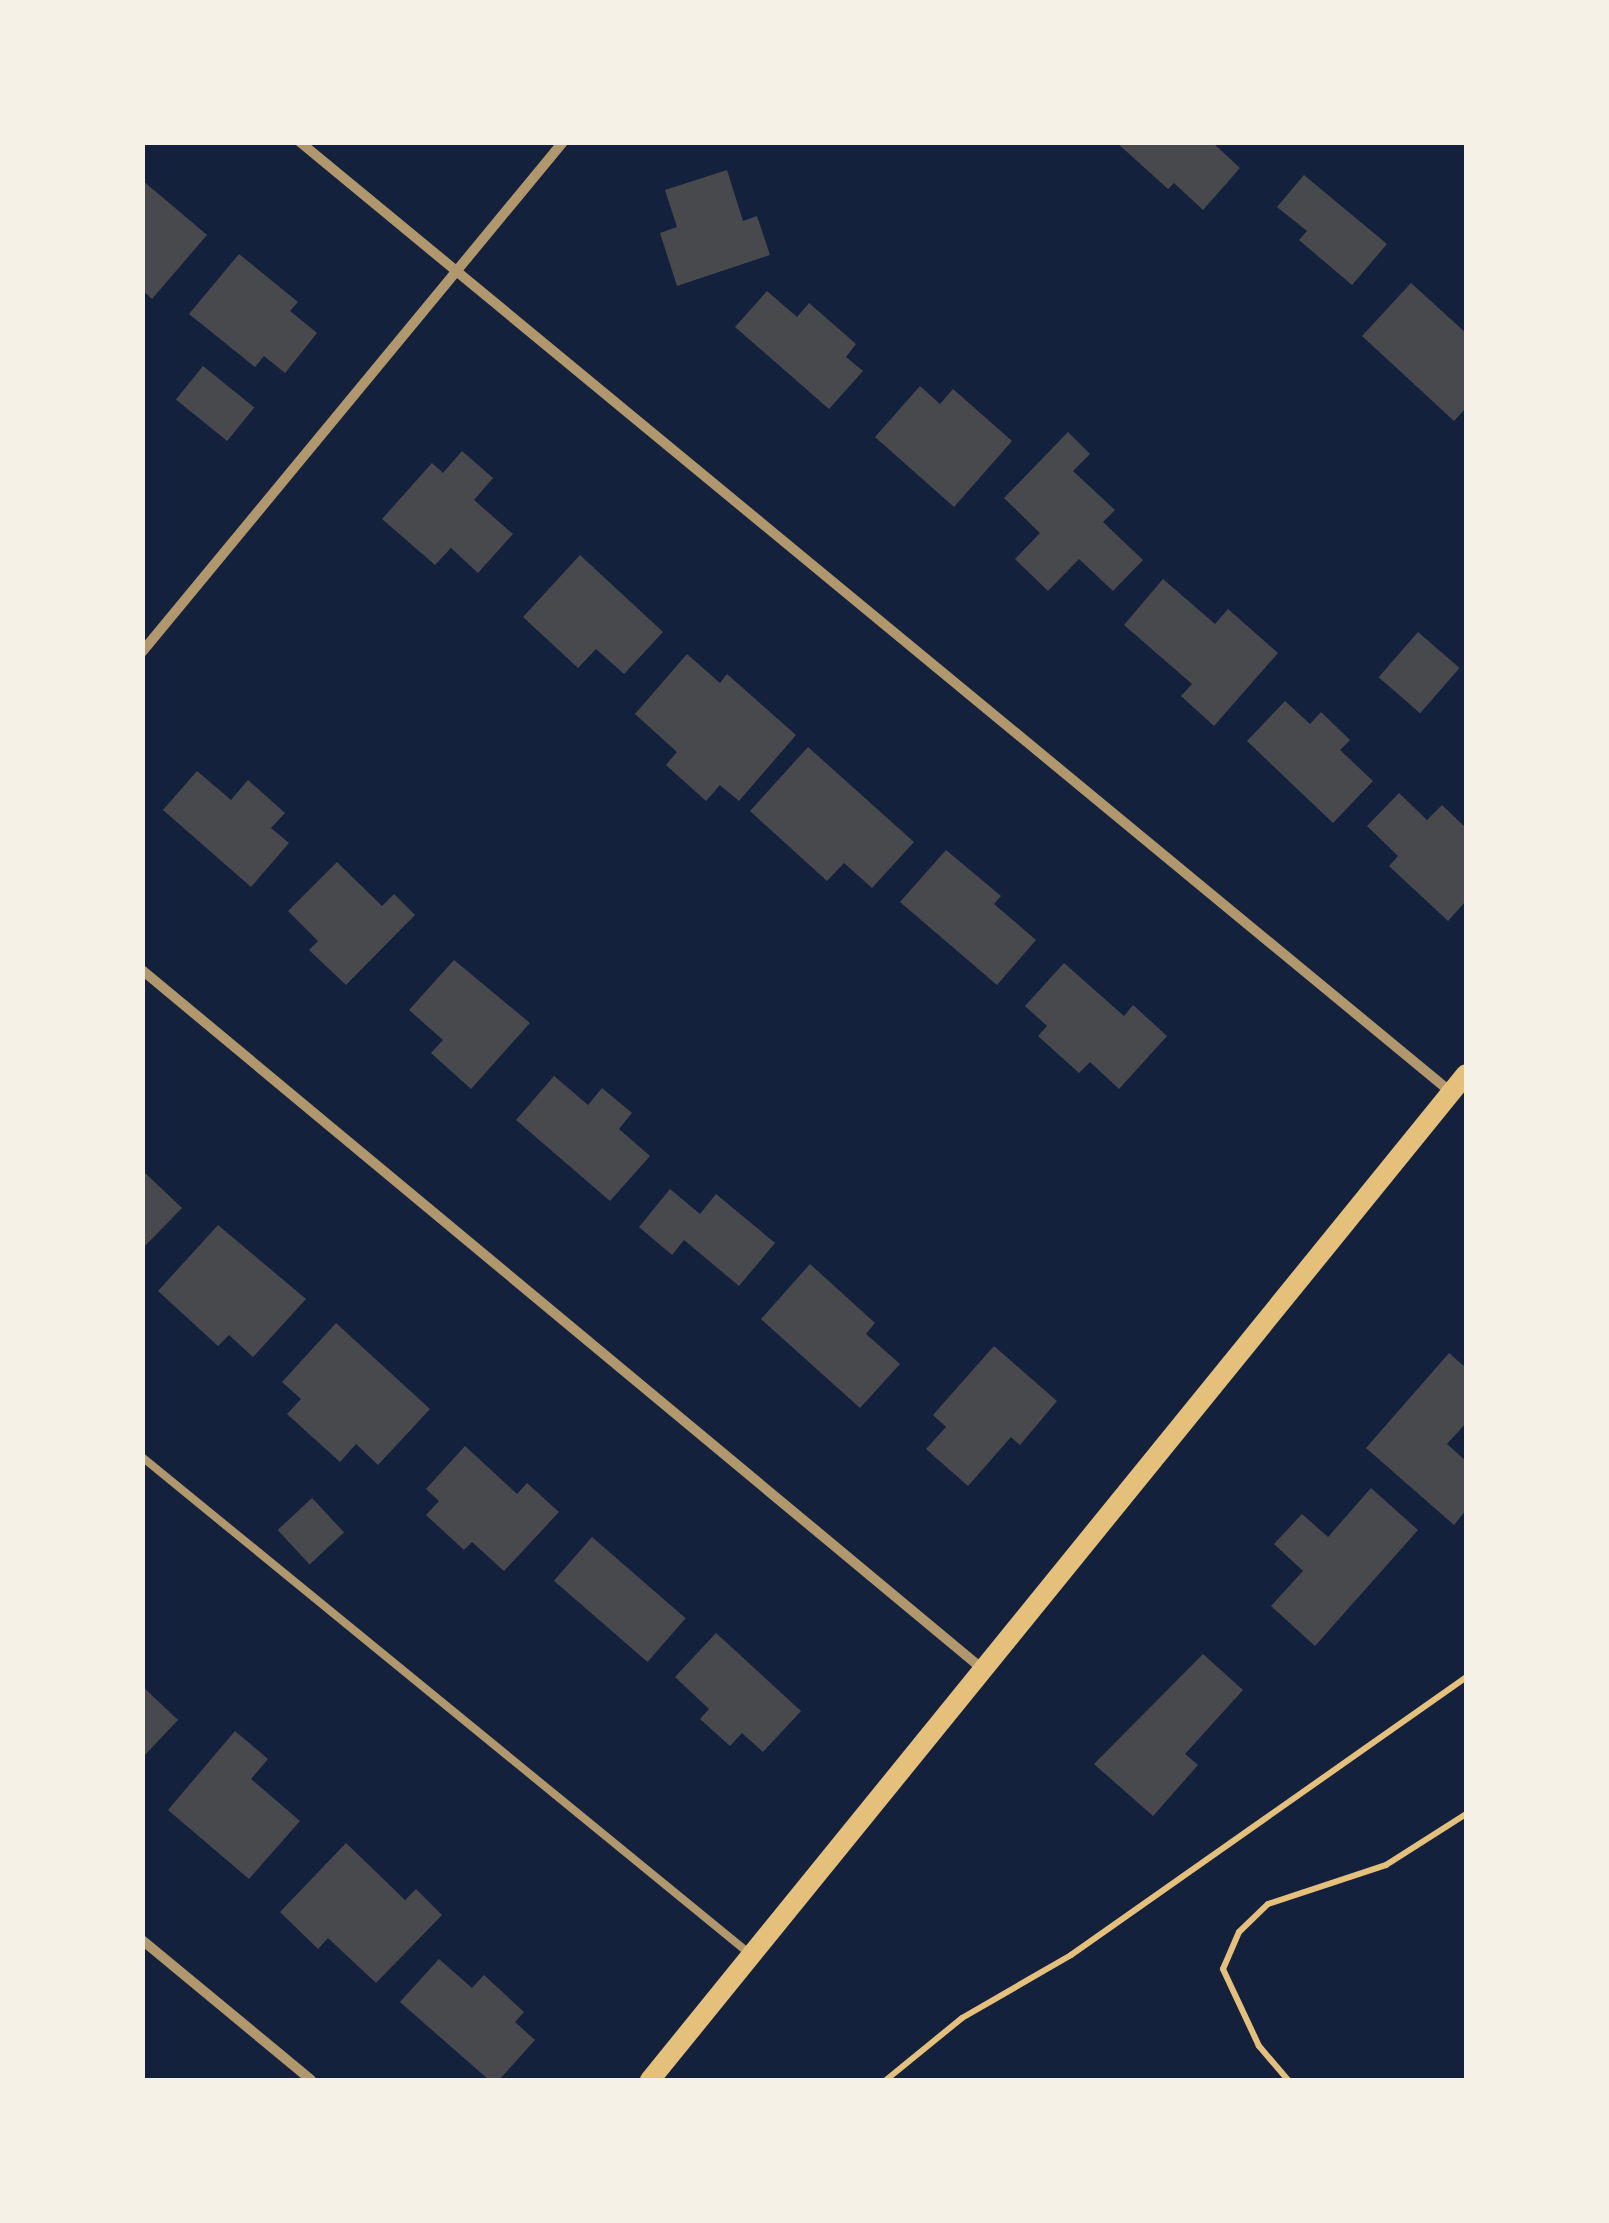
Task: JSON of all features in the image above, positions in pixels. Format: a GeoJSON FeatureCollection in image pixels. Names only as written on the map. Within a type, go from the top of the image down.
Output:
{"type":"FeatureCollection","features":[{"type":"Feature","properties":{"kind":"main road"},"geometry":{"type":"LineString","coordinates":[[650,2080],[980,1667],[1466,1074]]}},
{"type":"Feature","properties":{"kind":"street"},"geometry":{"type":"LineString","coordinates":[[300,142],[1452,1092]]}},
{"type":"Feature","properties":{"kind":"street"},"geometry":{"type":"LineString","coordinates":[[142,652],[563,142]]}},
{"type":"Feature","properties":{"kind":"street"},"geometry":{"type":"LineString","coordinates":[[142,970],[980,1667]]}},
{"type":"Feature","properties":{"kind":"street"},"geometry":{"type":"LineString","coordinates":[[142,1940],[310,2080]]}},
{"type":"Feature","properties":{"kind":"lane"},"geometry":{"type":"LineString","coordinates":[[142,1457],[752,1956]]}},
{"type":"Feature","properties":{"kind":"path"},"geometry":{"type":"LineString","coordinates":[[886,2080],[962,2018],[1071,1954],[1466,1678]]}},
{"type":"Feature","properties":{"kind":"path"},"geometry":{"type":"LineString","coordinates":[[1288,2080],[1259,2046],[1224,1969],[1238,1932],[1268,1904],[1386,1864],[1466,1814]]}},
{"type":"Feature","properties":{"kind":"building"},"geometry":{"type":"Polygon","coordinates":[[[1116,142],[1212,142],[1240,168],[1203,210],[1174,183],[1168,189],[1116,142]]]}},
{"type":"Feature","properties":{"kind":"building"},"geometry":{"type":"Polygon","coordinates":[[[727,170],[743,221],[757,216],[770,255],[677,286],[660,233],[677,227],[665,190],[727,170]]]}},
{"type":"Feature","properties":{"kind":"building"},"geometry":{"type":"Polygon","coordinates":[[[1304,175],[1387,244],[1352,285],[1299,240],[1307,231],[1277,207],[1304,175]]]}},
{"type":"Feature","properties":{"kind":"building"},"geometry":{"type":"Polygon","coordinates":[[[142,180],[207,235],[152,299],[142,290],[142,180]]]}},
{"type":"Feature","properties":{"kind":"building"},"geometry":{"type":"Polygon","coordinates":[[[239,254],[298,302],[290,311],[317,333],[285,373],[264,356],[255,367],[189,314],[239,254]]]}},
{"type":"Feature","properties":{"kind":"building"},"geometry":{"type":"Polygon","coordinates":[[[1411,283],[1466,333],[1466,408],[1454,421],[1362,336],[1411,283]]]}},
{"type":"Feature","properties":{"kind":"building"},"geometry":{"type":"Polygon","coordinates":[[[767,291],[797,317],[809,303],[856,344],[846,357],[863,371],[829,409],[735,327],[767,291]]]}},
{"type":"Feature","properties":{"kind":"building"},"geometry":{"type":"Polygon","coordinates":[[[203,366],[254,408],[227,441],[176,399],[203,366]]]}},
{"type":"Feature","properties":{"kind":"building"},"geometry":{"type":"Polygon","coordinates":[[[920,386],[940,404],[953,389],[1012,441],[954,507],[875,437],[920,386]]]}},
{"type":"Feature","properties":{"kind":"building"},"geometry":{"type":"Polygon","coordinates":[[[1068,432],[1090,454],[1073,471],[1115,510],[1103,522],[1143,560],[1113,591],[1079,559],[1048,591],[1015,559],[1040,533],[1004,498],[1068,432]]]}},
{"type":"Feature","properties":{"kind":"building"},"geometry":{"type":"Polygon","coordinates":[[[462,451],[493,478],[474,500],[513,534],[478,573],[451,548],[435,565],[382,519],[432,463],[443,473],[462,451]]]}},
{"type":"Feature","properties":{"kind":"building"},"geometry":{"type":"Polygon","coordinates":[[[580,555],[663,632],[624,674],[596,649],[578,668],[523,617],[580,555]]]}},
{"type":"Feature","properties":{"kind":"building"},"geometry":{"type":"Polygon","coordinates":[[[1163,579],[1215,624],[1228,609],[1278,653],[1214,726],[1181,696],[1192,684],[1124,625],[1163,579]]]}},
{"type":"Feature","properties":{"kind":"building"},"geometry":{"type":"Polygon","coordinates":[[[1418,632],[1460,668],[1420,713],[1379,677],[1418,632]]]}},
{"type":"Feature","properties":{"kind":"building"},"geometry":{"type":"Polygon","coordinates":[[[687,654],[720,683],[727,674],[796,735],[739,801],[720,785],[706,801],[666,765],[677,752],[635,714],[687,654]]]}},
{"type":"Feature","properties":{"kind":"building"},"geometry":{"type":"Polygon","coordinates":[[[1285,701],[1310,724],[1321,712],[1350,740],[1340,750],[1373,781],[1333,823],[1247,741],[1285,701]]]}},
{"type":"Feature","properties":{"kind":"building"},"geometry":{"type":"Polygon","coordinates":[[[808,747],[914,842],[872,888],[844,863],[827,881],[750,811],[808,747]]]}},
{"type":"Feature","properties":{"kind":"building"},"geometry":{"type":"Polygon","coordinates":[[[197,771],[231,800],[248,780],[285,813],[271,828],[289,843],[251,887],[163,810],[197,771]]]}},
{"type":"Feature","properties":{"kind":"building"},"geometry":{"type":"Polygon","coordinates":[[[1399,793],[1427,820],[1442,805],[1466,828],[1466,901],[1448,921],[1389,866],[1398,856],[1367,826],[1399,793]]]}},
{"type":"Feature","properties":{"kind":"building"},"geometry":{"type":"Polygon","coordinates":[[[946,850],[1001,896],[994,904],[1036,940],[997,985],[900,902],[946,850]]]}},
{"type":"Feature","properties":{"kind":"building"},"geometry":{"type":"Polygon","coordinates":[[[337,862],[382,906],[394,894],[415,915],[346,985],[309,950],[318,941],[288,911],[337,862]]]}},
{"type":"Feature","properties":{"kind":"building"},"geometry":{"type":"Polygon","coordinates":[[[454,960],[530,1023],[471,1089],[431,1053],[443,1040],[409,1010],[454,960]]]}},
{"type":"Feature","properties":{"kind":"building"},"geometry":{"type":"Polygon","coordinates":[[[1064,963],[1124,1016],[1133,1005],[1167,1036],[1119,1089],[1090,1062],[1079,1073],[1038,1036],[1047,1026],[1025,1006],[1064,963]]]}},
{"type":"Feature","properties":{"kind":"building"},"geometry":{"type":"Polygon","coordinates":[[[554,1076],[588,1105],[602,1088],[632,1113],[619,1129],[650,1156],[610,1201],[516,1120],[554,1076]]]}},
{"type":"Feature","properties":{"kind":"building"},"geometry":{"type":"Polygon","coordinates":[[[142,1170],[182,1208],[142,1249],[142,1170]]]}},
{"type":"Feature","properties":{"kind":"building"},"geometry":{"type":"Polygon","coordinates":[[[670,1189],[700,1214],[716,1194],[775,1243],[739,1286],[684,1240],[672,1255],[639,1227],[670,1189]]]}},
{"type":"Feature","properties":{"kind":"building"},"geometry":{"type":"Polygon","coordinates":[[[218,1225],[306,1299],[253,1357],[229,1335],[218,1346],[158,1291],[218,1225]]]}},
{"type":"Feature","properties":{"kind":"building"},"geometry":{"type":"Polygon","coordinates":[[[810,1264],[875,1323],[866,1334],[900,1364],[860,1408],[761,1319],[810,1264]]]}},
{"type":"Feature","properties":{"kind":"building"},"geometry":{"type":"Polygon","coordinates":[[[336,1323],[430,1409],[378,1465],[356,1444],[340,1462],[287,1414],[301,1399],[282,1382],[336,1323]]]}},
{"type":"Feature","properties":{"kind":"building"},"geometry":{"type":"Polygon","coordinates":[[[994,1346],[1057,1401],[1020,1445],[1011,1437],[968,1486],[926,1449],[946,1427],[933,1415],[994,1346]]]}},
{"type":"Feature","properties":{"kind":"building"},"geometry":{"type":"Polygon","coordinates":[[[1449,1353],[1466,1368],[1466,1423],[1447,1444],[1466,1461],[1466,1510],[1454,1525],[1366,1448],[1449,1353]]]}},
{"type":"Feature","properties":{"kind":"building"},"geometry":{"type":"Polygon","coordinates":[[[465,1446],[517,1494],[527,1483],[559,1512],[504,1571],[472,1542],[464,1550],[426,1515],[439,1501],[426,1489],[465,1446]]]}},
{"type":"Feature","properties":{"kind":"building"},"geometry":{"type":"Polygon","coordinates":[[[1371,1488],[1418,1530],[1315,1646],[1271,1606],[1303,1571],[1274,1544],[1302,1514],[1328,1537],[1371,1488]]]}},
{"type":"Feature","properties":{"kind":"building"},"geometry":{"type":"Polygon","coordinates":[[[312,1498],[344,1532],[310,1564],[278,1530],[312,1498]]]}},
{"type":"Feature","properties":{"kind":"building"},"geometry":{"type":"Polygon","coordinates":[[[592,1537],[686,1618],[648,1662],[554,1581],[592,1537]]]}},
{"type":"Feature","properties":{"kind":"building"},"geometry":{"type":"Polygon","coordinates":[[[716,1633],[801,1711],[763,1752],[742,1733],[730,1746],[700,1719],[709,1709],[675,1677],[716,1633]]]}},
{"type":"Feature","properties":{"kind":"building"},"geometry":{"type":"Polygon","coordinates":[[[1203,1654],[1243,1690],[1185,1754],[1198,1765],[1153,1816],[1094,1764],[1203,1654]]]}},
{"type":"Feature","properties":{"kind":"building"},"geometry":{"type":"Polygon","coordinates":[[[142,1686],[178,1720],[142,1758],[142,1686]]]}},
{"type":"Feature","properties":{"kind":"building"},"geometry":{"type":"Polygon","coordinates":[[[235,1731],[268,1759],[251,1779],[300,1821],[249,1879],[168,1810],[235,1731]]]}},
{"type":"Feature","properties":{"kind":"building"},"geometry":{"type":"Polygon","coordinates":[[[346,1843],[405,1900],[416,1889],[442,1915],[376,1983],[328,1938],[318,1949],[280,1912],[346,1843]]]}},
{"type":"Feature","properties":{"kind":"building"},"geometry":{"type":"Polygon","coordinates":[[[439,1959],[472,1988],[484,1975],[524,2012],[515,2022],[535,2040],[499,2080],[489,2080],[400,2002],[439,1959]]]}}]}
